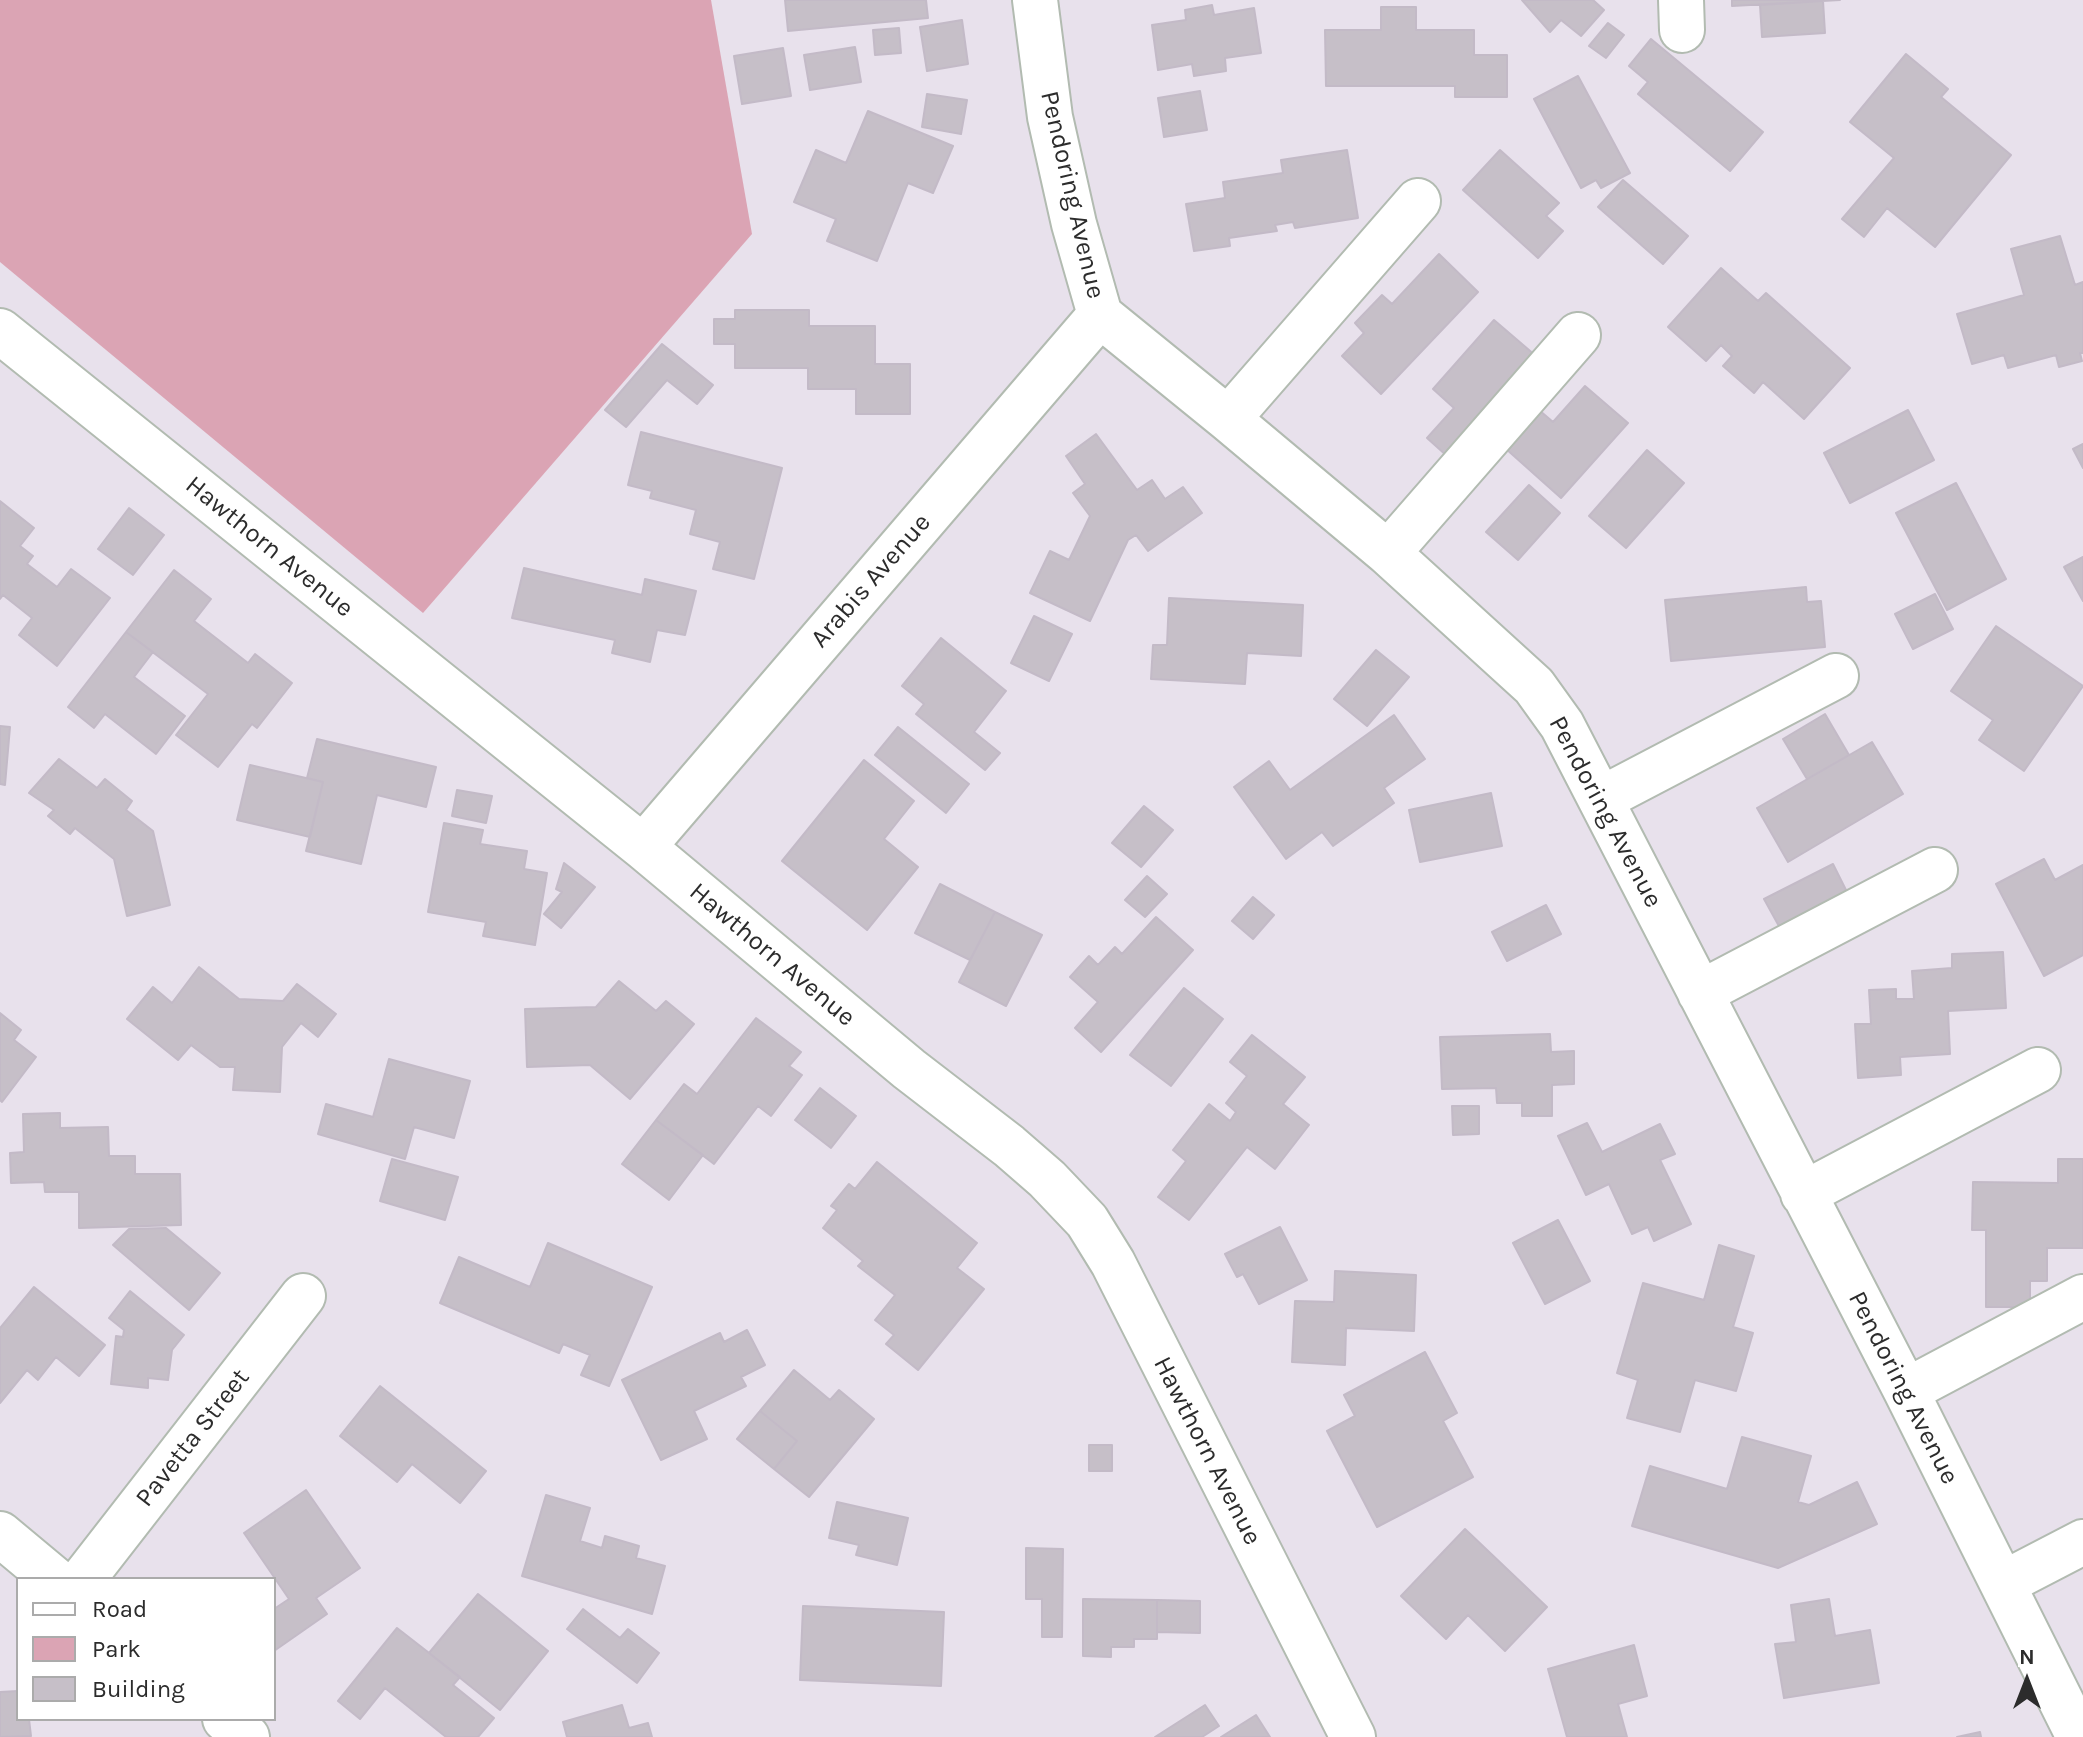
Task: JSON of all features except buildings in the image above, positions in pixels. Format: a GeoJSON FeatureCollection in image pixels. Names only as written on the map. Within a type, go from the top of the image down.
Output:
{"type":"FeatureCollection","features":[{"type":"Feature","properties":{"kind":"street","name":"Pendoring Avenue"},"geometry":{"type":"LineString","coordinates":[[1035,0],[1050,117],[1074,224],[1100,315],[1388,553],[1534,686],[1562,725],[1906,1391],[2079,1737]]}},
{"type":"Feature","properties":{"kind":"street"},"geometry":{"type":"LineString","coordinates":[[1228,419],[1418,201]]}},
{"type":"Feature","properties":{"kind":"street","name":"Arabis Avenue"},"geometry":{"type":"LineString","coordinates":[[643,847],[1100,315]]}},
{"type":"Feature","properties":{"kind":"street","name":"Hawthorn Avenue"},"geometry":{"type":"LineString","coordinates":[[0,331],[643,847],[909,1069],[1047,1179],[1087,1221],[1113,1263],[1353,1737]]}},
{"type":"Feature","properties":{"kind":"street"},"geometry":{"type":"LineString","coordinates":[[1388,553],[1578,335]]}},
{"type":"Feature","properties":{"kind":"street"},"geometry":{"type":"LineString","coordinates":[[1601,799],[1836,676]]}},
{"type":"Feature","properties":{"kind":"street"},"geometry":{"type":"LineString","coordinates":[[1700,993],[1935,870]]}},
{"type":"Feature","properties":{"kind":"street"},"geometry":{"type":"LineString","coordinates":[[1803,1194],[2038,1070]]}},
{"type":"Feature","properties":{"kind":"street","name":"Pavetta Street"},"geometry":{"type":"LineString","coordinates":[[85,1577],[303,1296]]}},
{"type":"Feature","properties":{"kind":"street"},"geometry":{"type":"LineString","coordinates":[[1906,1391],[2083,1297]]}},
{"type":"Feature","properties":{"kind":"street"},"geometry":{"type":"LineString","coordinates":[[0,1534],[52,1577]]}},
{"type":"Feature","properties":{"kind":"street"},"geometry":{"type":"LineString","coordinates":[[2004,1583],[2083,1542]]}},
{"type":"Feature","properties":{"kind":"street"},"geometry":{"type":"LineString","coordinates":[[227,1721],[247,1737]]}},
{"type":"Feature","properties":{"kind":"green space"},"geometry":{"type":"Polygon","coordinates":[[[0,0],[711,0],[752,234],[423,613],[0,262],[0,0]]]}}]}
